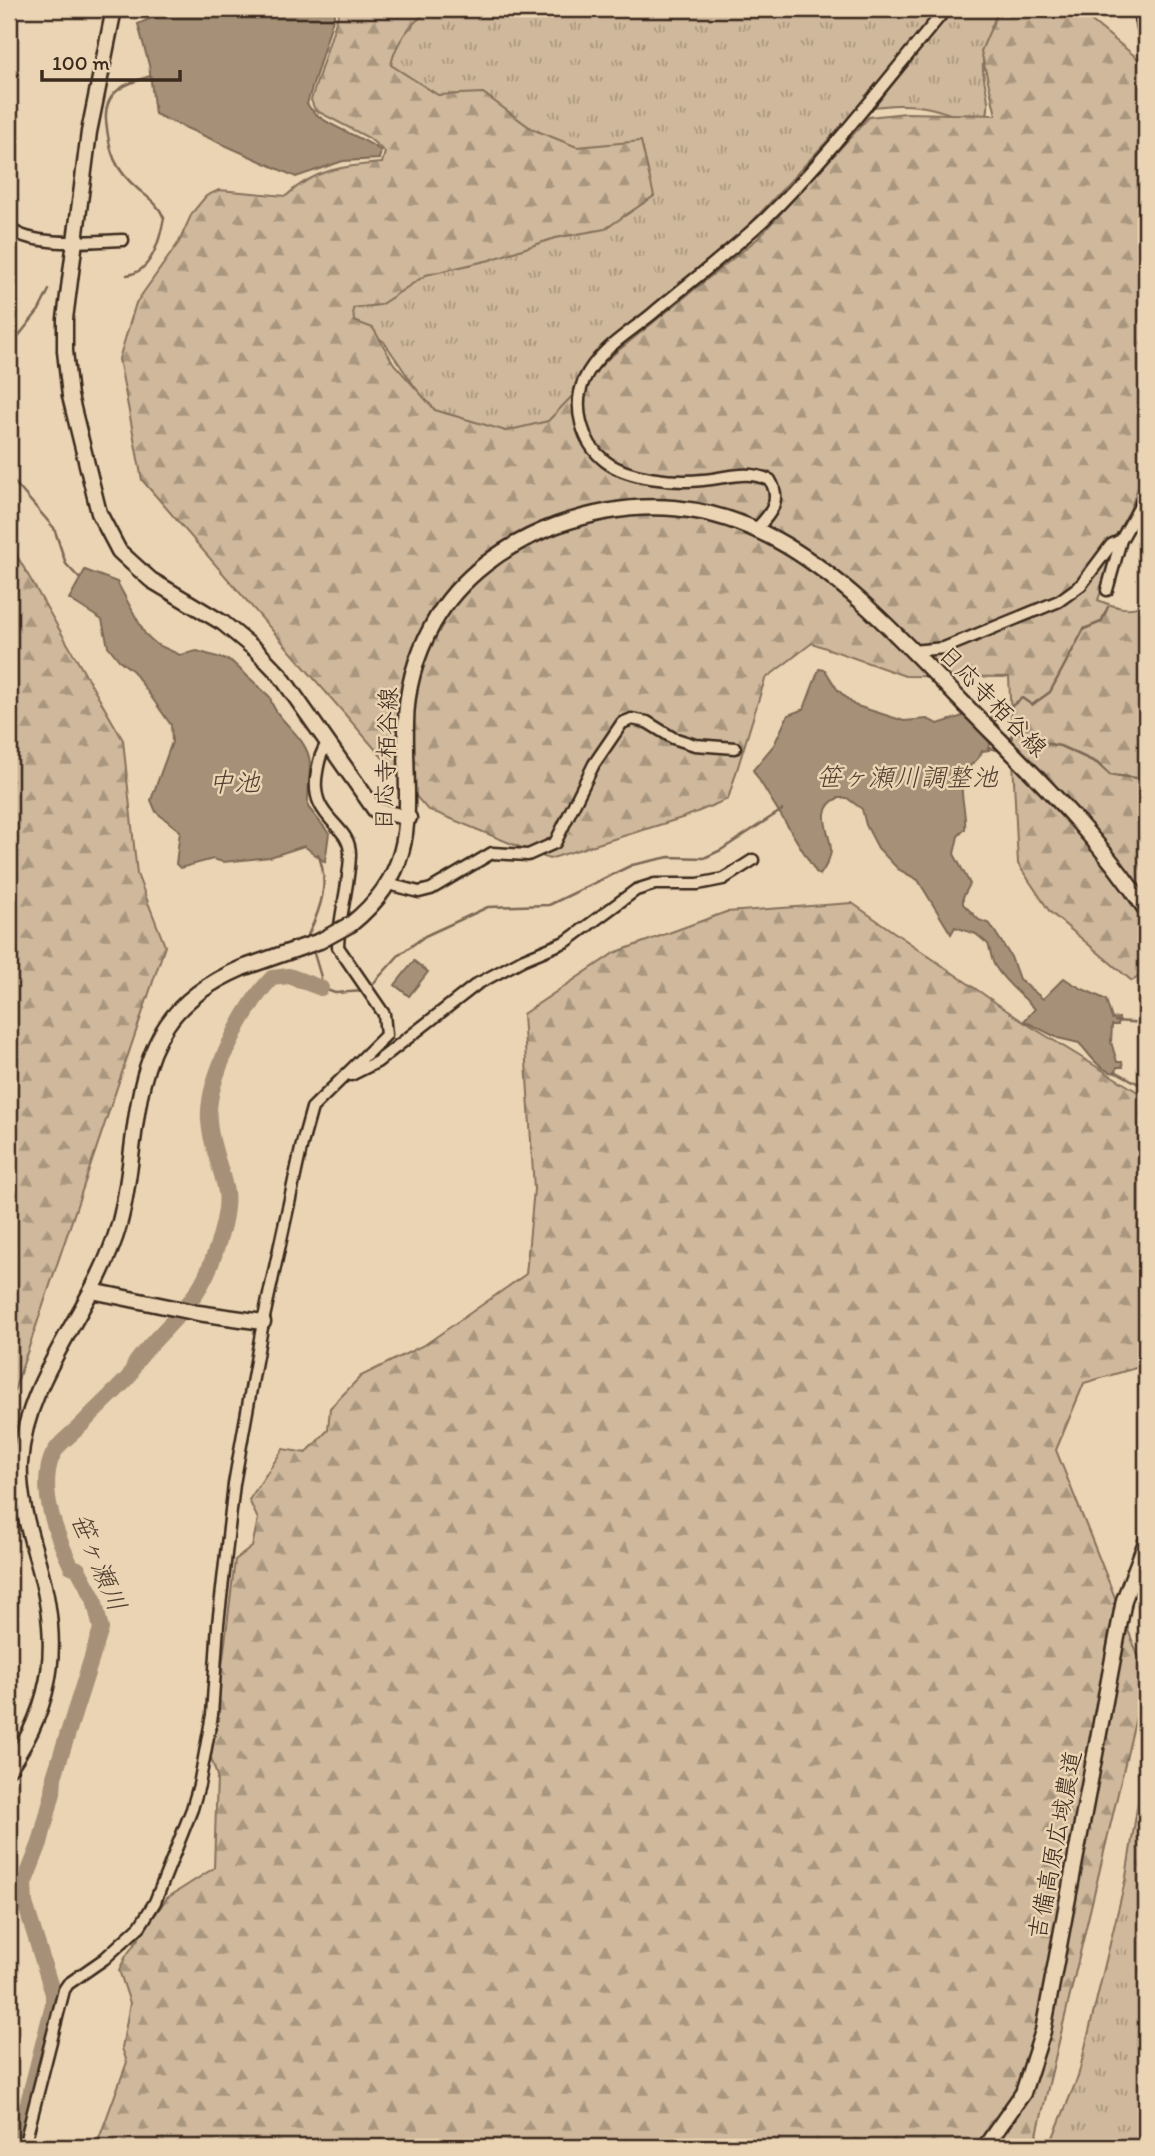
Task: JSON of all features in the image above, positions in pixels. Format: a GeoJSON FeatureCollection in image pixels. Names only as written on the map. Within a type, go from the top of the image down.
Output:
{"type":"FeatureCollection","features":[{"type":"Feature","properties":{"kind":"main road"},"geometry":{"type":"LineString","coordinates":[[114,13],[89,132],[65,319],[66,376],[93,491],[108,533],[119,551],[152,580],[223,623],[257,651],[295,694],[375,810],[409,818]]}},
{"type":"Feature","properties":{"kind":"main road","name":"日応寺栢谷線"},"geometry":{"type":"LineString","coordinates":[[9,1768],[40,1712],[51,1667],[52,1620],[22,1497],[20,1465],[25,1429],[44,1375],[92,1291],[119,1225],[144,1087],[158,1041],[167,1025],[193,996],[242,968],[320,941],[351,924],[373,904],[388,884],[401,855],[409,818],[406,724],[415,666],[434,621],[449,600],[484,565],[537,532],[615,510],[690,511],[756,529],[801,552],[830,573],[912,651],[1083,825],[1118,867],[1146,910]]}},
{"type":"Feature","properties":{"kind":"main road"},"geometry":{"type":"LineString","coordinates":[[92,1291],[170,1308],[263,1322]]}},
{"type":"Feature","properties":{"kind":"main road","name":"吉備高原広域農道"},"geometry":{"type":"LineString","coordinates":[[985,2147],[1023,2093],[1043,2031],[1124,1600],[1146,1542]]}},
{"type":"Feature","properties":{"kind":"street"},"geometry":{"type":"LineString","coordinates":[[756,529],[773,510],[776,500],[775,488],[770,480],[746,473],[684,481],[635,474],[605,461],[588,441],[582,425],[580,392],[584,380],[595,362],[613,345],[726,254],[767,217],[818,163],[946,9]]}},
{"type":"Feature","properties":{"kind":"street"},"geometry":{"type":"LineString","coordinates":[[1139,9],[1146,42]]}},
{"type":"Feature","properties":{"kind":"street"},"geometry":{"type":"LineString","coordinates":[[9,228],[15,234],[49,241],[123,240]]}},
{"type":"Feature","properties":{"kind":"street"},"geometry":{"type":"LineString","coordinates":[[1107,590],[1121,540],[1140,506],[1146,487]]}},
{"type":"Feature","properties":{"kind":"street"},"geometry":{"type":"LineString","coordinates":[[912,651],[944,648],[1059,601],[1081,585],[1111,545],[1121,540]]}},
{"type":"Feature","properties":{"kind":"street"},"geometry":{"type":"LineString","coordinates":[[388,884],[419,892],[431,889],[492,853],[528,855],[555,842],[594,764],[622,723],[632,719],[647,722],[673,738],[695,745],[735,748]]}},
{"type":"Feature","properties":{"kind":"street"},"geometry":{"type":"LineString","coordinates":[[24,2147],[64,1990],[68,1984],[123,1944],[155,1902],[200,1785],[212,1715],[219,1611],[233,1497],[263,1322],[312,1108],[386,1035],[384,1014],[338,947],[350,853],[348,845],[319,806],[315,795],[321,751],[328,742]]}},
{"type":"Feature","properties":{"kind":"street"},"geometry":{"type":"LineString","coordinates":[[341,1080],[377,1062],[477,984],[524,959],[568,942],[636,890],[655,884],[698,884],[723,879],[753,860]]}},
{"type":"Feature","properties":{"kind":"green space"},"geometry":{"type":"Polygon","coordinates":[[[340,9],[431,9],[405,33],[391,65],[438,95],[483,93],[532,129],[577,147],[641,141],[654,196],[605,229],[555,238],[490,260],[426,275],[380,305],[353,308],[354,321],[373,328],[394,364],[435,410],[506,431],[548,421],[609,358],[757,239],[869,117],[906,113],[996,115],[981,51],[999,9],[1077,9],[1141,61],[1146,81],[1146,182],[1140,184],[1143,215],[1146,216],[1146,465],[1098,600],[1116,607],[1128,608],[1146,603],[1146,972],[1132,981],[1050,912],[1018,864],[1009,677],[905,676],[812,643],[765,679],[728,799],[685,817],[549,859],[427,809],[142,480],[119,359],[136,303],[179,242],[192,213],[206,196],[219,190],[286,196],[319,174],[382,163],[385,152],[369,138],[315,110],[311,100],[340,9]]]}},
{"type":"Feature","properties":{"kind":"green space"},"geometry":{"type":"Polygon","coordinates":[[[402,9],[1000,9],[984,55],[983,70],[988,99],[985,121],[912,105],[857,109],[736,239],[592,357],[575,395],[560,466],[435,416],[384,342],[380,339],[370,344],[210,208],[395,207],[385,77],[402,9]]]}},
{"type":"Feature","properties":{"kind":"green space"},"geometry":{"type":"Polygon","coordinates":[[[9,542],[123,740],[137,874],[165,946],[9,1406],[9,542]]]}},
{"type":"Feature","properties":{"kind":"green space"},"geometry":{"type":"Polygon","coordinates":[[[852,903],[1022,1021],[1146,1097],[1146,1365],[1084,1383],[1056,1450],[1146,1675],[1034,2147],[96,2147],[127,2062],[122,2048],[130,2003],[119,1970],[167,1898],[214,1868],[217,1776],[211,1758],[235,1560],[252,1547],[258,1519],[249,1500],[283,1449],[306,1453],[328,1430],[330,1408],[361,1376],[426,1344],[526,1274],[534,1189],[523,1014],[614,953],[726,912],[852,903]]]}},
{"type":"Feature","properties":{"kind":"green space"},"geometry":{"type":"Polygon","coordinates":[[[1146,1752],[1146,2147],[1049,2147],[1078,2077],[1126,1877],[1146,1752]]]}},
{"type":"Feature","properties":{"kind":"water"},"geometry":{"type":"Polygon","coordinates":[[[162,9],[336,9],[307,104],[313,112],[331,124],[381,151],[379,159],[343,161],[296,177],[155,114],[149,65],[138,24],[156,16],[162,9]]]}},
{"type":"Feature","properties":{"kind":"water","name":"中池"},"geometry":{"type":"Polygon","coordinates":[[[85,570],[117,582],[145,634],[156,644],[180,655],[197,651],[231,661],[270,697],[277,712],[306,748],[309,757],[308,807],[329,833],[325,862],[304,846],[270,857],[223,862],[213,859],[180,868],[176,864],[180,831],[156,812],[151,800],[172,742],[171,725],[133,671],[119,660],[108,646],[102,620],[69,599],[85,570]]]}},
{"type":"Feature","properties":{"kind":"water","name":"笹ヶ瀬川調整池"},"geometry":{"type":"Polygon","coordinates":[[[819,669],[825,670],[837,689],[854,705],[904,721],[927,719],[938,724],[963,716],[990,718],[1006,710],[993,723],[989,750],[982,751],[967,770],[963,780],[965,829],[958,836],[954,854],[970,884],[963,897],[963,904],[979,920],[990,924],[1011,957],[1019,979],[1043,999],[1064,978],[1106,1000],[1112,1019],[1119,1018],[1118,1025],[1112,1025],[1111,1042],[1117,1062],[1122,1062],[1123,1067],[1117,1067],[1116,1073],[1099,1066],[1079,1043],[1058,1038],[1024,1021],[1035,1009],[999,972],[988,944],[976,934],[955,927],[951,934],[918,880],[898,869],[878,848],[866,825],[862,809],[847,798],[838,798],[827,808],[825,821],[831,853],[820,875],[816,872],[753,770],[774,745],[788,715],[804,709],[819,669]]]}},
{"type":"Feature","properties":{"kind":"water"},"geometry":{"type":"Polygon","coordinates":[[[414,961],[428,972],[409,996],[395,985],[414,961]]]}},
{"type":"Feature","properties":{"kind":"waterway"},"geometry":{"type":"LineString","coordinates":[[127,275],[136,273],[149,261],[164,218],[157,206],[118,167],[109,141],[106,110],[109,101],[119,89],[151,76]]}},
{"type":"Feature","properties":{"kind":"waterway"},"geometry":{"type":"LineString","coordinates":[[9,348],[39,310],[49,290]]}},
{"type":"Feature","properties":{"kind":"waterway"},"geometry":{"type":"LineString","coordinates":[[9,476],[54,528],[66,564],[79,578]]}},
{"type":"Feature","properties":{"kind":"waterway"},"geometry":{"type":"LineString","coordinates":[[1004,712],[1022,698],[1032,705],[1050,692],[1084,629],[1101,622],[1108,607]]}},
{"type":"Feature","properties":{"kind":"waterway"},"geometry":{"type":"LineString","coordinates":[[1006,739],[1018,732],[1034,741],[1060,746],[1080,755],[1097,763],[1110,775],[1146,779]]}},
{"type":"Feature","properties":{"kind":"waterway"},"geometry":{"type":"LineString","coordinates":[[988,748],[998,750],[1000,747]]}},
{"type":"Feature","properties":{"kind":"waterway"},"geometry":{"type":"LineString","coordinates":[[370,987],[399,955],[425,936],[488,907],[549,905],[632,865],[669,857],[704,858],[782,810]]}},
{"type":"Feature","properties":{"kind":"waterway"},"geometry":{"type":"LineString","coordinates":[[310,941],[308,935],[317,915],[324,885],[318,854]]}},
{"type":"Feature","properties":{"kind":"waterway","name":"笹ヶ瀬川"},"geometry":{"type":"LineString","coordinates":[[313,950],[321,977],[321,988],[335,993],[364,991]]}},
{"type":"Feature","properties":{"kind":"waterway","name":"笹ヶ瀬川"},"geometry":{"type":"LineString","coordinates":[[13,2147],[24,2118],[53,2005],[53,1994],[25,1903],[24,1884],[40,1843],[53,1793],[54,1777],[101,1629],[94,1599],[78,1569],[71,1566],[51,1514],[47,1486],[51,1459],[62,1443],[129,1377],[137,1361],[196,1293],[211,1264],[222,1229],[227,1200],[210,1129],[210,1104],[220,1065],[239,1025],[272,978],[289,976],[321,988]]}},
{"type":"Feature","properties":{"kind":"waterway"},"geometry":{"type":"LineString","coordinates":[[1115,1021],[1146,1023]]}},
{"type":"Feature","properties":{"kind":"waterway"},"geometry":{"type":"LineString","coordinates":[[1115,1071],[1146,1088]]}}]}
